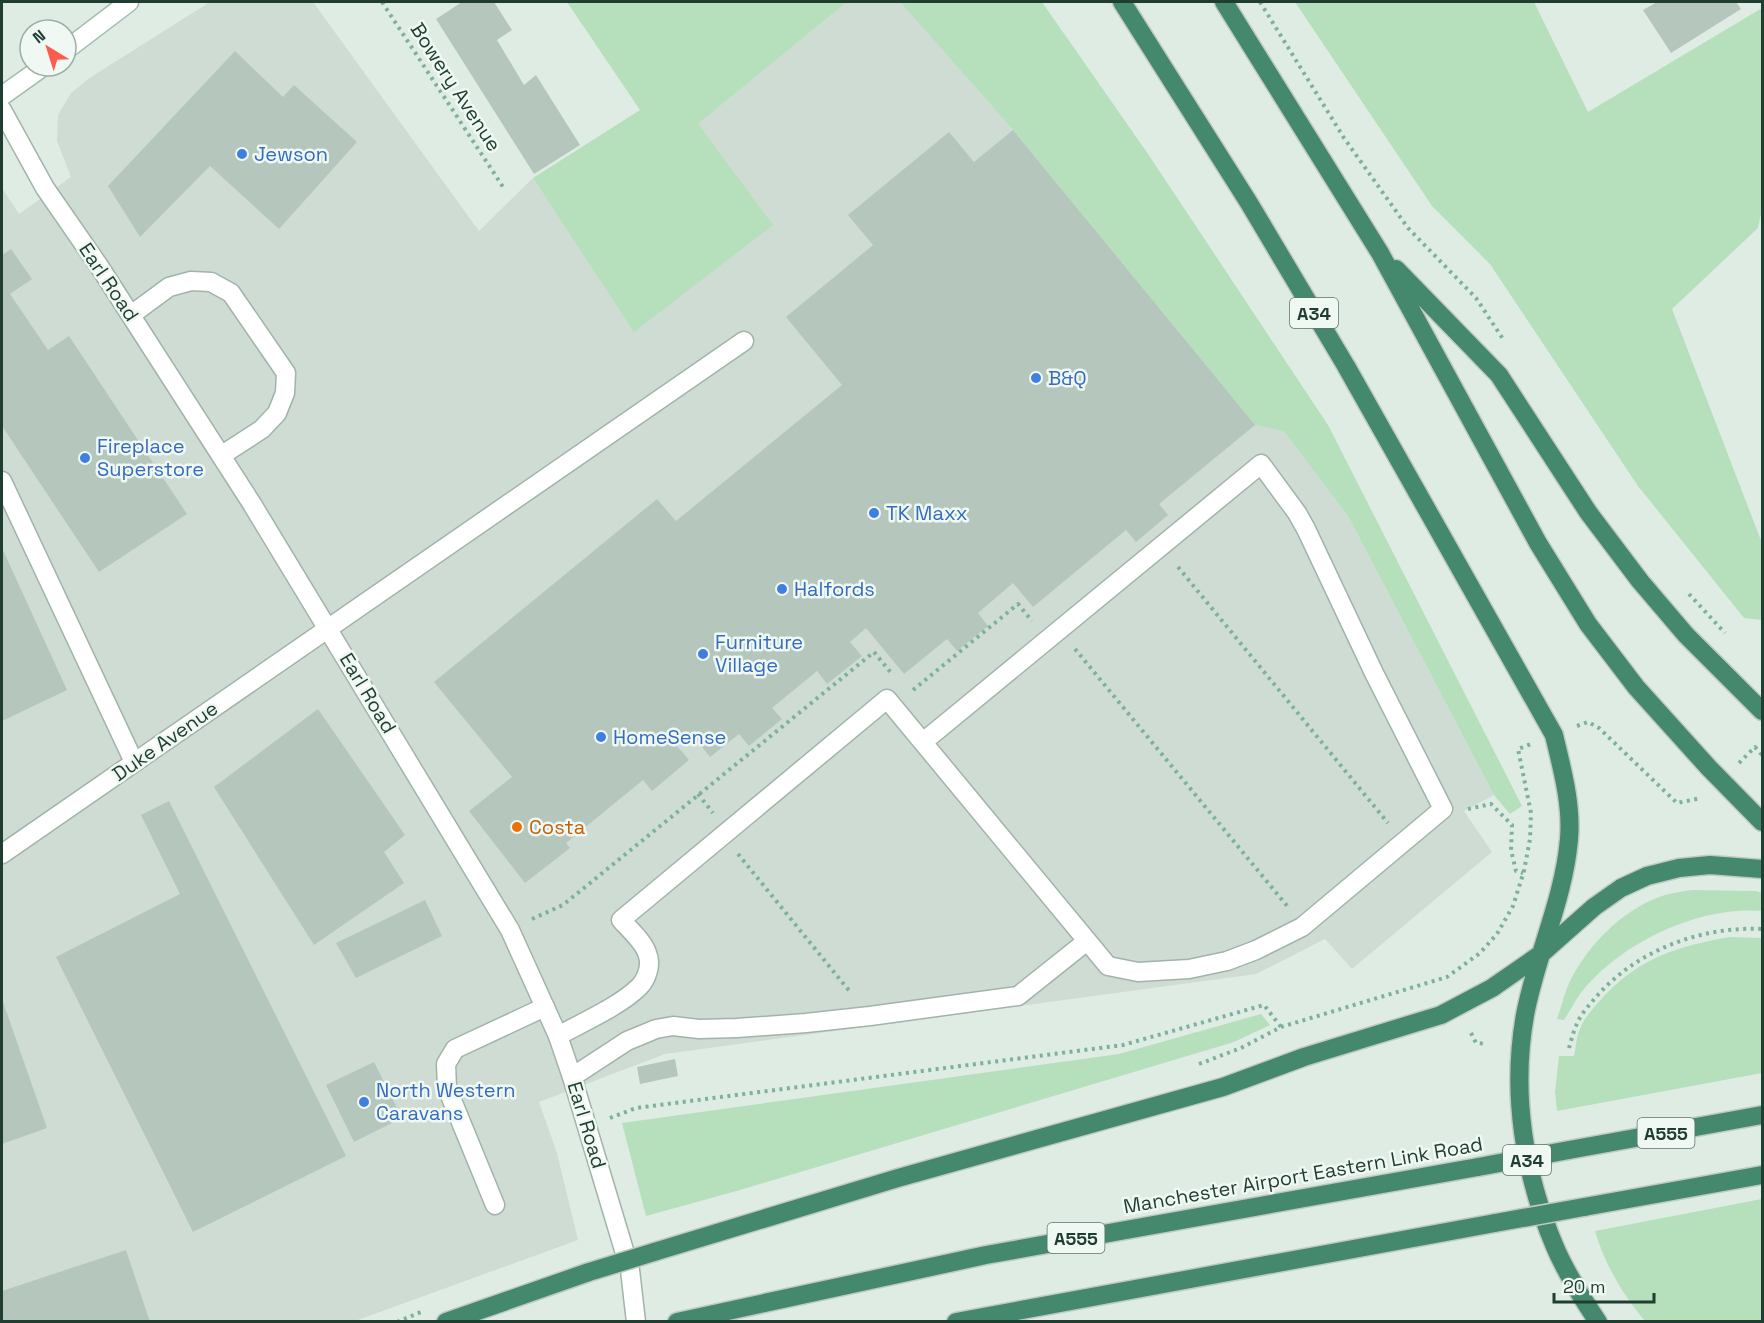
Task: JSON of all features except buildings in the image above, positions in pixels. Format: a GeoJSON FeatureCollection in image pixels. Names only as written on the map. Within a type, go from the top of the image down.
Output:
{"type":"FeatureCollection","features":[{"type":"Feature","properties":{"kind":"highway","name":"A34"},"geometry":{"type":"LineString","coordinates":[[1122,2],[1249,203],[1346,366],[1554,735],[1567,793],[1569,837],[1565,866],[1527,1010],[1521,1046],[1520,1090],[1526,1153],[1537,1199],[1555,1249],[1578,1292],[1598,1322]]}},
{"type":"Feature","properties":{"kind":"highway"},"geometry":{"type":"LineString","coordinates":[[1224,2],[1380,253],[1538,543],[1588,624],[1636,687],[1709,768],[1762,822]]}},
{"type":"Feature","properties":{"kind":"highway"},"geometry":{"type":"LineString","coordinates":[[1380,253],[1499,375],[1588,512],[1640,581],[1686,635],[1762,711]]}},
{"type":"Feature","properties":{"kind":"highway"},"geometry":{"type":"LineString","coordinates":[[446,1322],[654,1251],[898,1178],[1223,1087],[1304,1057],[1441,1015],[1492,988],[1541,954],[1603,901],[1621,888],[1647,876],[1679,868],[1710,865],[1762,869]]}},
{"type":"Feature","properties":{"kind":"highway","name":"Manchester Airport Eastern Link Road"},"geometry":{"type":"LineString","coordinates":[[677,1322],[986,1255],[1762,1115]]}},
{"type":"Feature","properties":{"kind":"highway"},"geometry":{"type":"LineString","coordinates":[[956,1322],[1762,1175]]}},
{"type":"Feature","properties":{"kind":"street"},"geometry":{"type":"LineString","coordinates":[[78,41],[129,2]]}},
{"type":"Feature","properties":{"kind":"street"},"geometry":{"type":"LineString","coordinates":[[2,96],[27,78]]}},
{"type":"Feature","properties":{"kind":"street","name":"Earl Road"},"geometry":{"type":"LineString","coordinates":[[2,111],[45,188],[132,315],[222,455],[510,930],[558,1036],[572,1077],[630,1270],[636,1322]]}},
{"type":"Feature","properties":{"kind":"street"},"geometry":{"type":"LineString","coordinates":[[132,315],[169,287],[192,280],[211,282],[231,293],[286,373],[285,393],[277,413],[262,429],[222,455]]}},
{"type":"Feature","properties":{"kind":"street","name":"Duke Avenue"},"geometry":{"type":"LineString","coordinates":[[2,854],[744,341]]}},
{"type":"Feature","properties":{"kind":"street"},"geometry":{"type":"LineString","coordinates":[[558,1036],[621,1000],[639,987],[648,971],[650,961],[647,951],[621,920],[887,699],[1108,966],[1137,972],[1179,969],[1227,961],[1256,950],[1303,926],[1443,809],[1374,673],[1306,529],[1261,464],[923,742]]}},
{"type":"Feature","properties":{"kind":"street"},"geometry":{"type":"LineString","coordinates":[[2,481],[134,762]]}},
{"type":"Feature","properties":{"kind":"street"},"geometry":{"type":"LineString","coordinates":[[572,1077],[627,1041],[656,1029],[673,1026],[699,1029],[737,1028],[870,1017],[1018,996],[1087,941]]}},
{"type":"Feature","properties":{"kind":"street"},"geometry":{"type":"LineString","coordinates":[[495,1205],[447,1088],[446,1064],[454,1049],[545,1007]]}},
{"type":"Feature","properties":{"kind":"path","name":"Bowery Avenue"},"geometry":{"type":"LineString","coordinates":[[382,2],[505,190]]}},
{"type":"Feature","properties":{"kind":"path"},"geometry":{"type":"LineString","coordinates":[[1161,546],[1404,842]]}},
{"type":"Feature","properties":{"kind":"path"},"geometry":{"type":"LineString","coordinates":[[1059,630],[1303,926]]}},
{"type":"Feature","properties":{"kind":"path"},"geometry":{"type":"LineString","coordinates":[[1584,723],[1588,722],[1599,728],[1677,803],[1705,797]]}},
{"type":"Feature","properties":{"kind":"path"},"geometry":{"type":"LineString","coordinates":[[1447,977],[1480,953],[1497,934],[1513,906],[1530,839],[1531,813],[1518,749],[1528,745]]}},
{"type":"Feature","properties":{"kind":"path"},"geometry":{"type":"LineString","coordinates":[[1748,754],[1755,747],[1762,755]]}},
{"type":"Feature","properties":{"kind":"path"},"geometry":{"type":"LineString","coordinates":[[698,794],[720,821],[714,825],[870,1017]]}},
{"type":"Feature","properties":{"kind":"path"},"geometry":{"type":"LineString","coordinates":[[1443,809],[1464,810],[1491,804],[1512,825],[1511,850],[1516,871],[1523,873]]}},
{"type":"Feature","properties":{"kind":"path"},"geometry":{"type":"LineString","coordinates":[[1569,1048],[1576,1025],[1587,1007],[1602,990],[1626,968],[1657,949],[1718,932],[1745,928],[1762,930]]}},
{"type":"Feature","properties":{"kind":"path"},"geometry":{"type":"LineString","coordinates":[[587,1127],[636,1108],[1123,1045],[1264,1005],[1281,1027]]}},
{"type":"Feature","properties":{"kind":"path"},"geometry":{"type":"LineString","coordinates":[[1472,1033],[1476,1044],[1487,1044]]}},
{"type":"Feature","properties":{"kind":"shaded area"},"geometry":{"type":"Polygon","coordinates":[[[210,2],[313,2],[479,231],[533,178],[634,331],[698,124],[847,2],[900,2],[1013,130],[1255,424],[1284,430],[1348,516],[1494,795],[1464,811],[1492,852],[1352,969],[1325,939],[1256,974],[665,1054],[539,1102],[557,1153],[578,1240],[355,1321],[2,1321],[2,188],[19,214],[71,177],[57,141],[58,115],[71,93],[91,77],[210,2]]]}},
{"type":"Feature","properties":{"kind":"green space"},"geometry":{"type":"Polygon","coordinates":[[[567,2],[847,2],[698,124],[773,225],[634,332],[533,178],[640,110],[567,2]]]}},
{"type":"Feature","properties":{"kind":"green space"},"geometry":{"type":"Polygon","coordinates":[[[900,2],[1042,2],[1148,154],[1328,425],[1522,806],[1510,814],[1494,795],[1348,516],[1284,431],[1255,425],[1013,130],[900,2]]]}},
{"type":"Feature","properties":{"kind":"green space"},"geometry":{"type":"Polygon","coordinates":[[[1295,2],[1534,2],[1588,112],[1762,8],[1762,209],[1758,228],[1672,309],[1762,543],[1762,620],[1744,618],[1638,486],[1490,264],[1432,206],[1295,2]]]}},
{"type":"Feature","properties":{"kind":"green space"},"geometry":{"type":"Polygon","coordinates":[[[1692,890],[1756,891],[1762,893],[1762,911],[1712,914],[1661,932],[1636,945],[1594,978],[1578,997],[1564,1020],[1557,1019],[1574,973],[1594,944],[1607,931],[1634,909],[1649,901],[1665,895],[1692,890]]]}},
{"type":"Feature","properties":{"kind":"green space"},"geometry":{"type":"Polygon","coordinates":[[[1729,937],[1762,938],[1762,1073],[1557,1111],[1555,1092],[1559,1056],[1574,1056],[1582,1024],[1605,995],[1647,962],[1677,949],[1729,937]]]}},
{"type":"Feature","properties":{"kind":"green space"},"geometry":{"type":"Polygon","coordinates":[[[1261,1014],[1270,1025],[1234,1042],[646,1216],[622,1123],[1119,1054],[1261,1014]]]}},
{"type":"Feature","properties":{"kind":"green space"},"geometry":{"type":"Polygon","coordinates":[[[1762,1199],[1762,1321],[1645,1321],[1629,1301],[1616,1279],[1595,1231],[1762,1199]]]}},
{"type":"Feature","properties":{"kind":"place","name":"Jewson"},"geometry":{"type":"Point","coordinates":[242,154]}},
{"type":"Feature","properties":{"kind":"place","name":"B&Q"},"geometry":{"type":"Point","coordinates":[1036,378]}},
{"type":"Feature","properties":{"kind":"place","name":"Fireplace Superstore"},"geometry":{"type":"Point","coordinates":[85,458]}},
{"type":"Feature","properties":{"kind":"place","name":"TK Maxx"},"geometry":{"type":"Point","coordinates":[874,513]}},
{"type":"Feature","properties":{"kind":"place","name":"Halfords"},"geometry":{"type":"Point","coordinates":[782,589]}},
{"type":"Feature","properties":{"kind":"place","name":"Furniture Village"},"geometry":{"type":"Point","coordinates":[703,654]}},
{"type":"Feature","properties":{"kind":"place","name":"HomeSense"},"geometry":{"type":"Point","coordinates":[601,737]}},
{"type":"Feature","properties":{"kind":"place","name":"Costa"},"geometry":{"type":"Point","coordinates":[517,827]}},
{"type":"Feature","properties":{"kind":"place","name":"North Western Caravans"},"geometry":{"type":"Point","coordinates":[364,1102]}}]}
